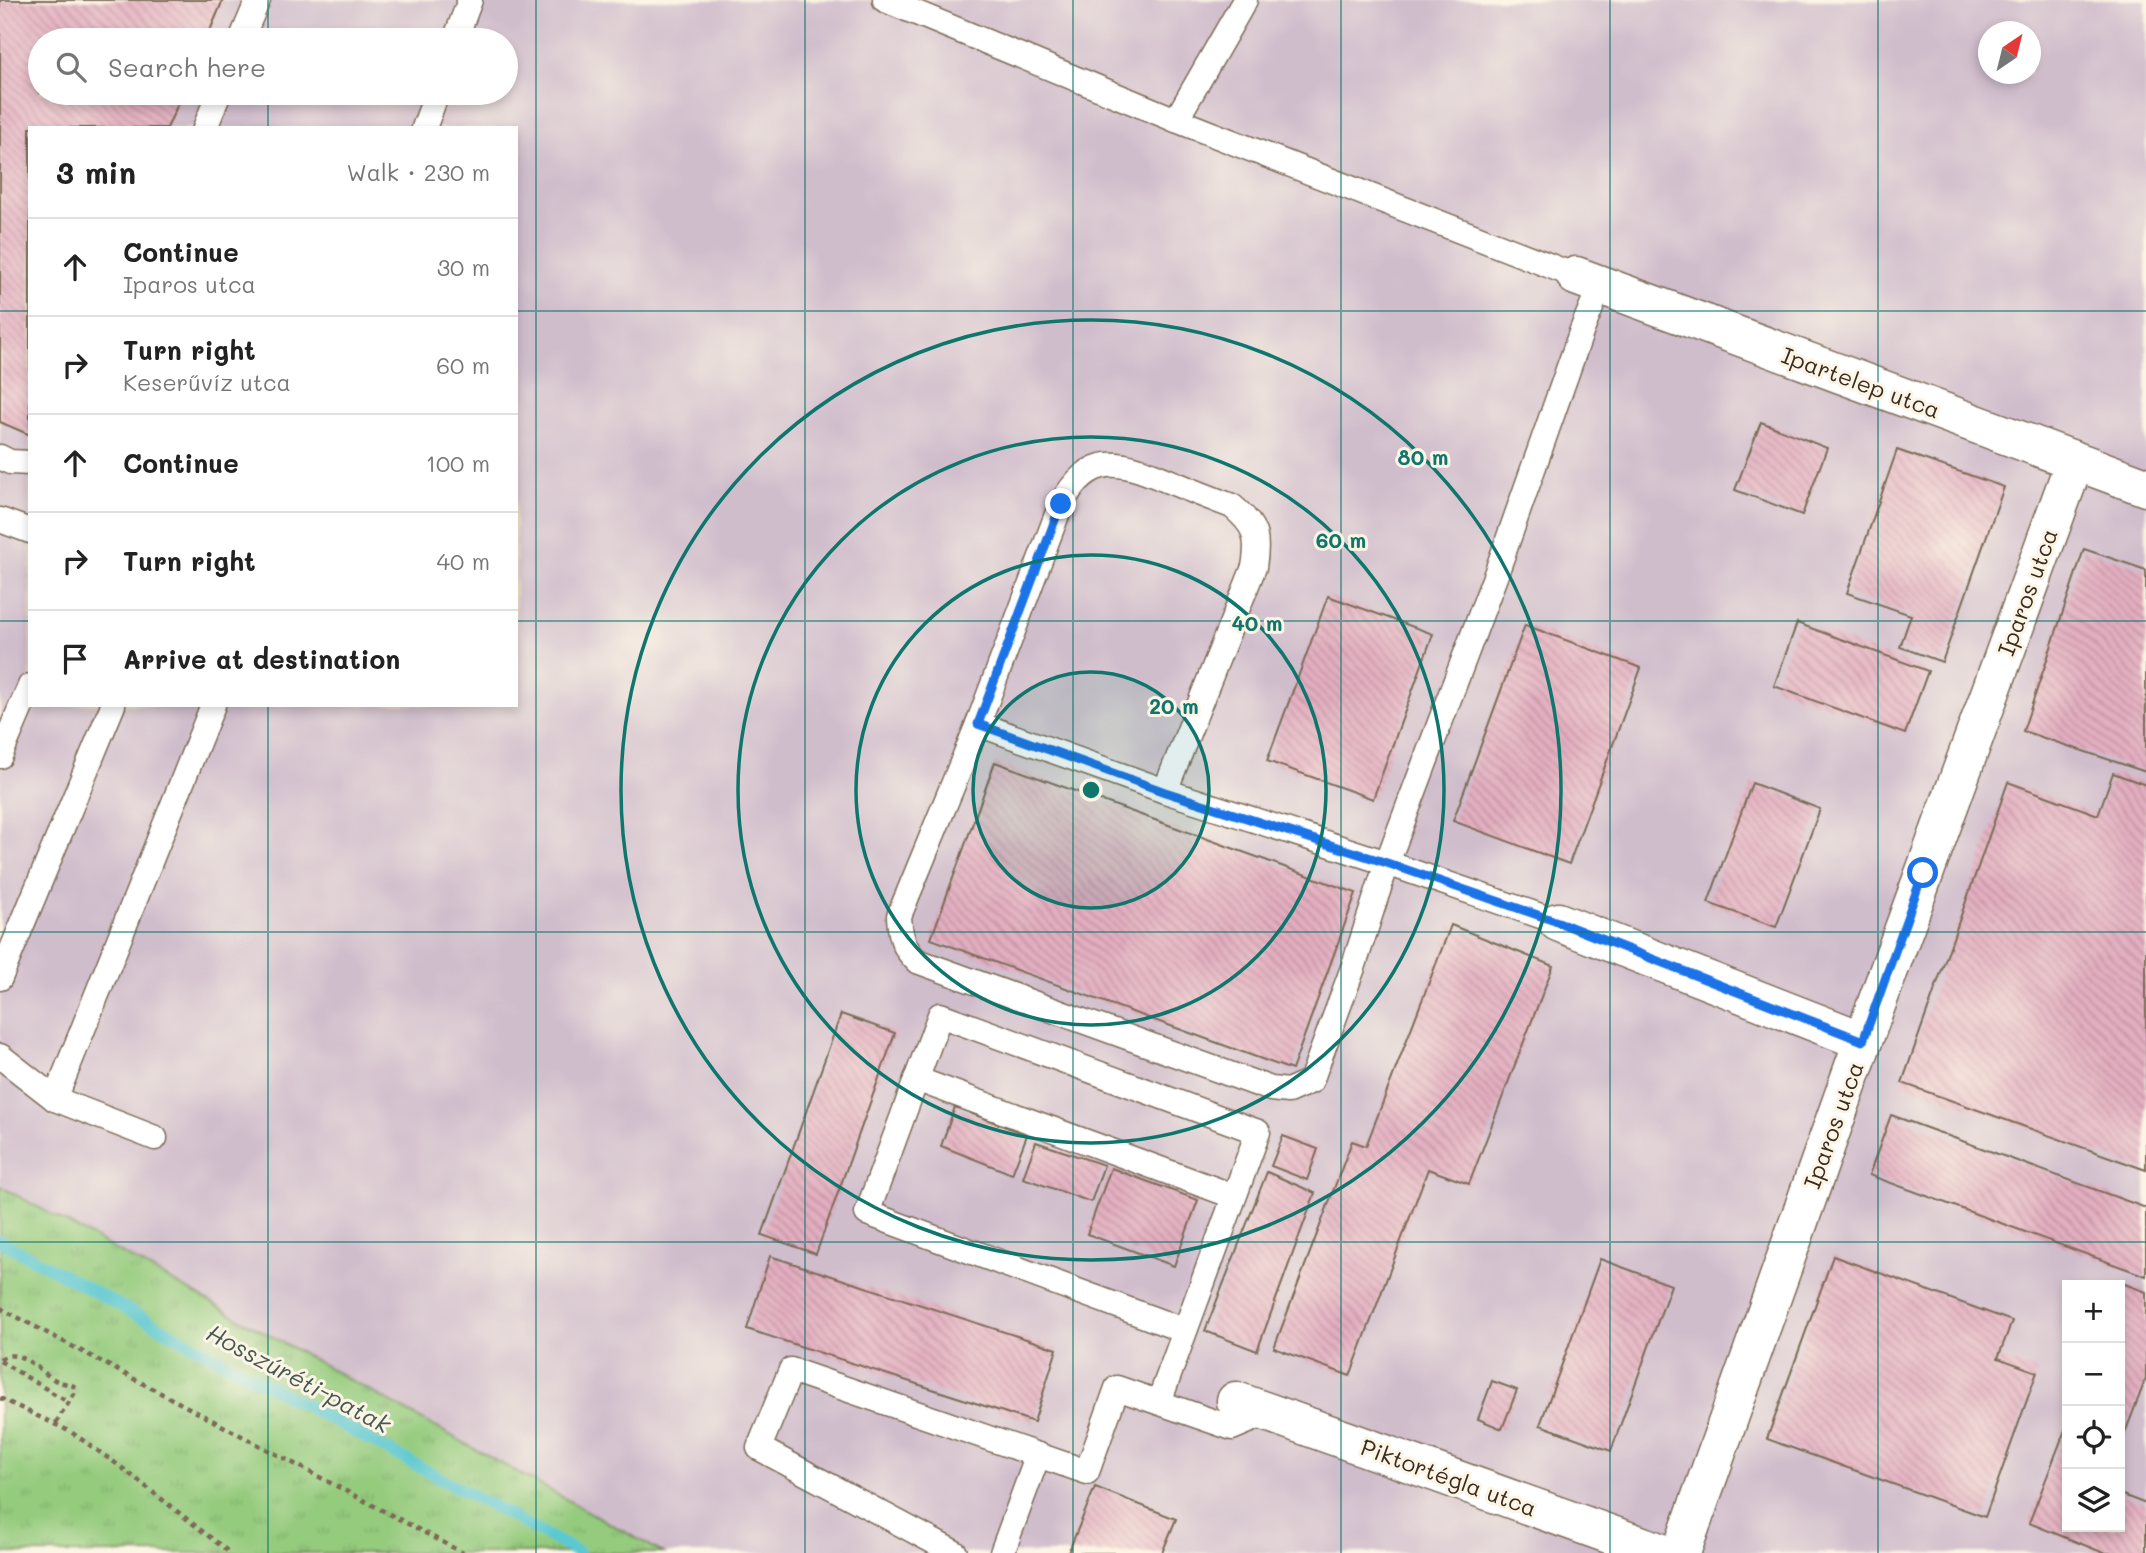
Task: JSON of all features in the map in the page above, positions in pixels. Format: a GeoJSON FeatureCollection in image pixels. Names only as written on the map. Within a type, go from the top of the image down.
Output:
{"type":"FeatureCollection","features":[{"type":"Feature","properties":{"kind":"street","name":"Ipartelep utca"},"geometry":{"type":"LineString","coordinates":[[1588,281],[2146,487]]}},
{"type":"Feature","properties":{"kind":"street","name":"Iparos utca"},"geometry":{"type":"LineString","coordinates":[[1681,1553],[1863,1041],[2075,461]]}},
{"type":"Feature","properties":{"kind":"street"},"geometry":{"type":"LineString","coordinates":[[1558,922],[1863,1041]]}},
{"type":"Feature","properties":{"kind":"street","name":"Piktortégla utca"},"geometry":{"type":"LineString","coordinates":[[1253,1406],[1662,1553]]}},
{"type":"Feature","properties":{"kind":"lane"},"geometry":{"type":"LineString","coordinates":[[246,28],[258,0]]}},
{"type":"Feature","properties":{"kind":"lane"},"geometry":{"type":"LineString","coordinates":[[460,28],[470,0]]}},
{"type":"Feature","properties":{"kind":"lane"},"geometry":{"type":"LineString","coordinates":[[885,0],[1176,120],[1588,281],[1583,330],[1496,574],[1387,863],[1354,965],[1311,1081],[1288,1091],[1271,1089],[917,961],[905,950],[899,916],[978,724],[1061,504],[1071,486],[1083,474],[1116,463],[1135,467],[1232,506],[1245,517],[1254,531],[1257,546],[1254,567],[1165,792]]}},
{"type":"Feature","properties":{"kind":"lane"},"geometry":{"type":"LineString","coordinates":[[1176,120],[1245,0]]}},
{"type":"Feature","properties":{"kind":"lane"},"geometry":{"type":"LineString","coordinates":[[206,126],[214,105]]}},
{"type":"Feature","properties":{"kind":"lane"},"geometry":{"type":"LineString","coordinates":[[426,126],[433,105]]}},
{"type":"Feature","properties":{"kind":"lane"},"geometry":{"type":"LineString","coordinates":[[0,457],[10,462],[28,463]]}},
{"type":"Feature","properties":{"kind":"lane"},"geometry":{"type":"LineString","coordinates":[[0,520],[28,530]]}},
{"type":"Feature","properties":{"kind":"lane"},"geometry":{"type":"LineString","coordinates":[[0,756],[28,691]]}},
{"type":"Feature","properties":{"kind":"lane"},"geometry":{"type":"LineString","coordinates":[[0,978],[112,707]]}},
{"type":"Feature","properties":{"kind":"lane"},"geometry":{"type":"LineString","coordinates":[[55,1099],[212,707]]}},
{"type":"Feature","properties":{"kind":"lane"},"geometry":{"type":"LineString","coordinates":[[978,724],[1165,792],[1387,863],[1558,922]]}},
{"type":"Feature","properties":{"kind":"lane"},"geometry":{"type":"LineString","coordinates":[[1158,1402],[1258,1132],[940,1015],[867,1213],[1184,1330]]}},
{"type":"Feature","properties":{"kind":"lane"},"geometry":{"type":"LineString","coordinates":[[0,1056],[55,1099],[155,1138]]}},
{"type":"Feature","properties":{"kind":"lane"},"geometry":{"type":"LineString","coordinates":[[916,1079],[1234,1196]]}},
{"type":"Feature","properties":{"kind":"lane"},"geometry":{"type":"LineString","coordinates":[[954,1553],[759,1448],[790,1370],[1087,1472],[1117,1388],[1232,1428],[1253,1406]]}},
{"type":"Feature","properties":{"kind":"lane"},"geometry":{"type":"LineString","coordinates":[[1002,1553],[1038,1455]]}},
{"type":"Feature","properties":{"kind":"path"},"geometry":{"type":"LineString","coordinates":[[0,1308],[463,1553]]}},
{"type":"Feature","properties":{"kind":"path"},"geometry":{"type":"LineString","coordinates":[[55,1424],[69,1403],[74,1394],[74,1386],[58,1381],[24,1358],[6,1355],[0,1360],[69,1403]]}},
{"type":"Feature","properties":{"kind":"path"},"geometry":{"type":"LineString","coordinates":[[0,1398],[71,1432],[121,1466],[230,1553]]}},
{"type":"Feature","properties":{"kind":"shaded area"},"geometry":{"type":"Polygon","coordinates":[[[0,0],[2146,0],[2146,1553],[663,1553],[0,1186],[0,0]]]}},
{"type":"Feature","properties":{"kind":"green space"},"geometry":{"type":"Polygon","coordinates":[[[0,1186],[663,1553],[0,1553],[0,1186]]]}},
{"type":"Feature","properties":{"kind":"building"},"geometry":{"type":"Polygon","coordinates":[[[0,0],[223,0],[211,28],[28,28],[28,105],[178,105],[168,126],[28,126],[28,434],[0,422],[0,0]]]}},
{"type":"Feature","properties":{"kind":"building"},"geometry":{"type":"Polygon","coordinates":[[[1761,422],[1827,448],[1802,515],[1735,490],[1761,422]]]}},
{"type":"Feature","properties":{"kind":"building"},"geometry":{"type":"Polygon","coordinates":[[[1897,450],[2004,487],[1942,662],[1900,647],[1911,615],[1847,593],[1897,450]]]}},
{"type":"Feature","properties":{"kind":"building"},"geometry":{"type":"Polygon","coordinates":[[[2084,549],[2146,570],[2146,772],[2023,731],[2084,549]]]}},
{"type":"Feature","properties":{"kind":"building"},"geometry":{"type":"Polygon","coordinates":[[[1328,596],[1433,634],[1373,799],[1267,761],[1328,596]]]}},
{"type":"Feature","properties":{"kind":"building"},"geometry":{"type":"Polygon","coordinates":[[[1797,623],[1928,671],[1905,734],[1774,686],[1797,623]]]}},
{"type":"Feature","properties":{"kind":"building"},"geometry":{"type":"Polygon","coordinates":[[[1525,625],[1641,668],[1569,864],[1453,821],[1525,625]]]}},
{"type":"Feature","properties":{"kind":"building"},"geometry":{"type":"Polygon","coordinates":[[[995,762],[1356,893],[1292,1070],[931,939],[995,762]]]}},
{"type":"Feature","properties":{"kind":"building"},"geometry":{"type":"Polygon","coordinates":[[[2113,773],[2146,785],[2146,1170],[1902,1083],[2008,782],[2098,815],[2113,773]]]}},
{"type":"Feature","properties":{"kind":"building"},"geometry":{"type":"Polygon","coordinates":[[[1752,783],[1820,809],[1776,927],[1708,903],[1752,783]]]}},
{"type":"Feature","properties":{"kind":"building"},"geometry":{"type":"Polygon","coordinates":[[[1451,925],[1553,966],[1469,1184],[1428,1169],[1350,1376],[1274,1348],[1352,1141],[1366,1146],[1451,925]]]}},
{"type":"Feature","properties":{"kind":"building"},"geometry":{"type":"Polygon","coordinates":[[[841,1014],[895,1033],[816,1254],[762,1235],[841,1014]]]}},
{"type":"Feature","properties":{"kind":"building"},"geometry":{"type":"Polygon","coordinates":[[[955,1107],[1027,1135],[1012,1174],[941,1146],[955,1107]]]}},
{"type":"Feature","properties":{"kind":"building"},"geometry":{"type":"Polygon","coordinates":[[[1891,1115],[2146,1208],[2146,1276],[1869,1175],[1891,1115]]]}},
{"type":"Feature","properties":{"kind":"building"},"geometry":{"type":"Polygon","coordinates":[[[1283,1136],[1318,1149],[1307,1180],[1271,1166],[1283,1136]]]}},
{"type":"Feature","properties":{"kind":"building"},"geometry":{"type":"Polygon","coordinates":[[[1036,1142],[1104,1165],[1091,1202],[1023,1178],[1036,1142]]]}},
{"type":"Feature","properties":{"kind":"building"},"geometry":{"type":"Polygon","coordinates":[[[1111,1168],[1198,1200],[1174,1266],[1087,1234],[1111,1168]]]}},
{"type":"Feature","properties":{"kind":"building"},"geometry":{"type":"Polygon","coordinates":[[[1267,1172],[1315,1193],[1257,1351],[1205,1331],[1267,1172]]]}},
{"type":"Feature","properties":{"kind":"building"},"geometry":{"type":"Polygon","coordinates":[[[770,1256],[1057,1349],[1034,1422],[747,1329],[770,1256]]]}},
{"type":"Feature","properties":{"kind":"building"},"geometry":{"type":"Polygon","coordinates":[[[1833,1256],[2012,1321],[1998,1358],[2037,1372],[1985,1517],[1767,1439],[1833,1256]]]}},
{"type":"Feature","properties":{"kind":"building"},"geometry":{"type":"Polygon","coordinates":[[[1600,1259],[1671,1285],[1611,1451],[1540,1425],[1600,1259]]]}},
{"type":"Feature","properties":{"kind":"building"},"geometry":{"type":"Polygon","coordinates":[[[2125,1284],[2146,1292],[2146,1378],[2125,1433],[2125,1284]]]}},
{"type":"Feature","properties":{"kind":"building"},"geometry":{"type":"Polygon","coordinates":[[[1492,1381],[1517,1390],[1502,1429],[1478,1419],[1492,1381]]]}},
{"type":"Feature","properties":{"kind":"building"},"geometry":{"type":"Polygon","coordinates":[[[2062,1438],[2062,1532],[2125,1532],[2125,1496],[2146,1504],[2146,1553],[2104,1553],[2029,1523],[2062,1438]]]}},
{"type":"Feature","properties":{"kind":"building"},"geometry":{"type":"Polygon","coordinates":[[[1095,1487],[1176,1519],[1162,1553],[1068,1553],[1095,1487]]]}},
{"type":"Feature","properties":{"kind":"waterway","name":"Hosszúréti-patak"},"geometry":{"type":"LineString","coordinates":[[0,1241],[579,1553]]}},
{"type":"Feature","properties":{"kind":"route"},"geometry":{"type":"LineString","coordinates":[[1061,504],[978,724],[1165,792],[1387,863],[1558,922],[1863,1041],[1923,873]]}}]}
